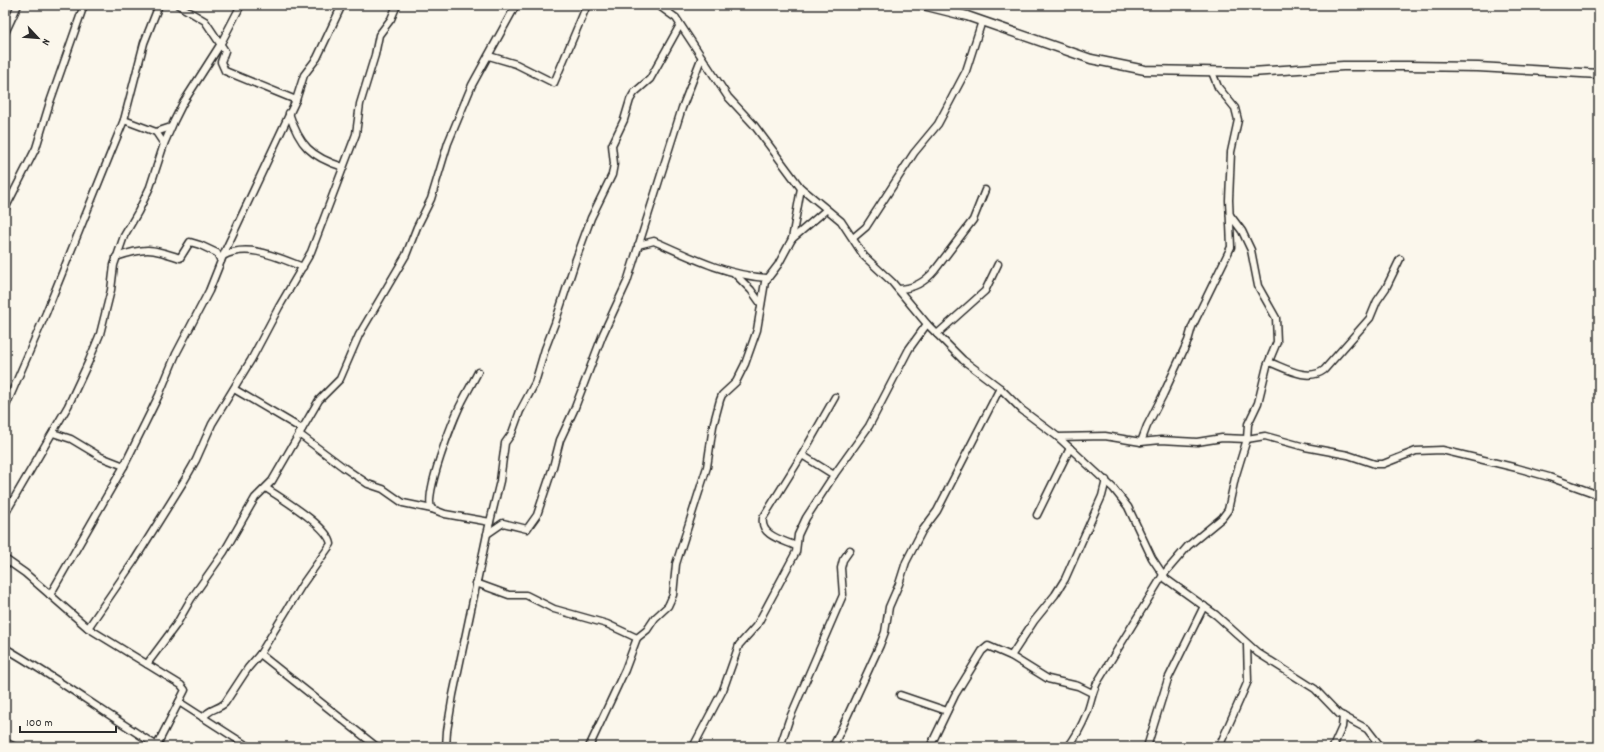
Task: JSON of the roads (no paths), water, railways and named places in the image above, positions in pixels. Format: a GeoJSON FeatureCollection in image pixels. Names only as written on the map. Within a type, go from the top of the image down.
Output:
{"type":"FeatureCollection","features":[{"type":"Feature","properties":{"kind":"street"},"geometry":{"type":"LineString","coordinates":[[5,33],[18,5]]}},
{"type":"Feature","properties":{"kind":"street"},"geometry":{"type":"LineString","coordinates":[[5,210],[36,148],[50,102],[84,5]]}},
{"type":"Feature","properties":{"kind":"street"},"geometry":{"type":"LineString","coordinates":[[5,408],[46,313],[124,120],[144,43],[160,5]]}},
{"type":"Feature","properties":{"kind":"street"},"geometry":{"type":"LineString","coordinates":[[178,5],[205,21],[216,36],[220,45],[225,51],[221,62],[227,73],[296,100]]}},
{"type":"Feature","properties":{"kind":"street"},"geometry":{"type":"LineString","coordinates":[[5,514],[68,406],[100,334],[111,290],[116,258],[124,236],[150,187],[164,144],[183,103],[226,35],[241,5]]}},
{"type":"Feature","properties":{"kind":"street"},"geometry":{"type":"LineString","coordinates":[[50,594],[124,466],[159,394],[176,354],[209,291],[222,255],[296,100],[304,75],[317,58],[342,5]]}},
{"type":"Feature","properties":{"kind":"street"},"geometry":{"type":"LineString","coordinates":[[88,628],[134,561],[196,460],[212,424],[234,389],[303,267],[319,235],[356,134],[360,104],[376,56],[379,35],[391,19],[397,5]]}},
{"type":"Feature","properties":{"kind":"street"},"geometry":{"type":"LineString","coordinates":[[147,664],[176,625],[199,587],[224,552],[255,498],[266,488],[324,394],[340,379],[359,335],[406,255],[417,227],[431,199],[448,143],[472,85],[516,5]]}},
{"type":"Feature","properties":{"kind":"street"},"geometry":{"type":"LineString","coordinates":[[489,56],[516,64],[554,83],[587,5]]}},
{"type":"Feature","properties":{"kind":"street"},"geometry":{"type":"LineString","coordinates":[[658,5],[671,14],[680,25],[701,59],[728,97],[754,125],[801,188],[841,221],[864,256],[898,289],[927,324],[962,360],[1000,388],[1022,410],[1058,437],[1106,480],[1128,507],[1152,558],[1163,575],[1175,587],[1204,606],[1247,645],[1273,664],[1315,689],[1331,707],[1368,729],[1381,747]]}},
{"type":"Feature","properties":{"kind":"street"},"geometry":{"type":"LineString","coordinates":[[923,5],[982,21],[1091,59],[1145,70],[1252,72],[1351,66],[1478,67],[1599,74]]}},
{"type":"Feature","properties":{"kind":"street"},"geometry":{"type":"LineString","coordinates":[[853,238],[866,227],[914,153],[938,124],[966,71],[982,21]]}},
{"type":"Feature","properties":{"kind":"street"},"geometry":{"type":"LineString","coordinates":[[446,747],[447,731],[476,583],[500,481],[505,443],[512,433],[520,411],[535,383],[576,259],[592,218],[612,175],[614,164],[612,145],[624,120],[630,100],[634,93],[650,79],[680,25]]}},
{"type":"Feature","properties":{"kind":"street"},"geometry":{"type":"LineString","coordinates":[[216,36],[226,35]]}},
{"type":"Feature","properties":{"kind":"street"},"geometry":{"type":"LineString","coordinates":[[487,534],[503,524],[527,529],[534,521],[554,467],[560,440],[603,334],[627,282],[682,108],[701,59]]}},
{"type":"Feature","properties":{"kind":"street"},"geometry":{"type":"LineString","coordinates":[[1141,442],[1147,426],[1188,341],[1192,327],[1229,254],[1232,239],[1229,200],[1231,152],[1238,120],[1235,108],[1218,88],[1212,72]]}},
{"type":"Feature","properties":{"kind":"street"},"geometry":{"type":"LineString","coordinates":[[289,113],[297,137],[306,148],[322,159],[343,167]]}},
{"type":"Feature","properties":{"kind":"street"},"geometry":{"type":"LineString","coordinates":[[124,120],[156,132],[164,144]]}},
{"type":"Feature","properties":{"kind":"street"},"geometry":{"type":"LineString","coordinates":[[156,132],[172,127]]}},
{"type":"Feature","properties":{"kind":"street"},"geometry":{"type":"LineString","coordinates":[[589,747],[625,670],[638,638],[647,630],[655,618],[668,606],[673,595],[678,558],[682,542],[691,523],[693,507],[707,466],[713,426],[720,400],[722,395],[736,382],[745,364],[757,330],[761,304],[768,278],[778,265],[792,239],[801,188]]}},
{"type":"Feature","properties":{"kind":"street"},"geometry":{"type":"LineString","coordinates":[[898,289],[909,289],[929,278],[973,220],[985,190]]}},
{"type":"Feature","properties":{"kind":"street"},"geometry":{"type":"LineString","coordinates":[[792,239],[826,210]]}},
{"type":"Feature","properties":{"kind":"street"},"geometry":{"type":"LineString","coordinates":[[1068,747],[1078,732],[1087,712],[1092,694],[1163,575],[1188,546],[1222,518],[1228,510],[1235,478],[1247,439],[1248,424],[1263,388],[1269,362],[1277,342],[1276,318],[1258,286],[1251,250],[1242,231],[1230,215]]}},
{"type":"Feature","properties":{"kind":"street"},"geometry":{"type":"LineString","coordinates":[[638,245],[654,241],[695,260],[733,273],[768,278]]}},
{"type":"Feature","properties":{"kind":"street"},"geometry":{"type":"LineString","coordinates":[[116,258],[138,249],[158,251],[180,258],[190,242],[222,255],[232,251],[247,250],[264,253],[303,267]]}},
{"type":"Feature","properties":{"kind":"street"},"geometry":{"type":"LineString","coordinates":[[1269,362],[1302,374],[1316,374],[1324,370],[1370,318],[1377,301],[1386,288],[1400,259]]}},
{"type":"Feature","properties":{"kind":"street"},"geometry":{"type":"LineString","coordinates":[[937,334],[985,291],[998,264]]}},
{"type":"Feature","properties":{"kind":"street"},"geometry":{"type":"LineString","coordinates":[[733,273],[745,284],[761,304]]}},
{"type":"Feature","properties":{"kind":"street"},"geometry":{"type":"LineString","coordinates":[[906,298],[909,289]]}},
{"type":"Feature","properties":{"kind":"street"},"geometry":{"type":"LineString","coordinates":[[693,747],[723,690],[739,645],[757,625],[794,556],[798,535],[806,518],[869,426],[909,349],[927,324]]}},
{"type":"Feature","properties":{"kind":"street"},"geometry":{"type":"LineString","coordinates":[[422,508],[429,503],[444,446],[462,402],[478,372]]}},
{"type":"Feature","properties":{"kind":"street"},"geometry":{"type":"LineString","coordinates":[[833,747],[880,645],[885,632],[889,607],[906,562],[922,531],[937,511],[1000,388]]}},
{"type":"Feature","properties":{"kind":"street"},"geometry":{"type":"LineString","coordinates":[[234,389],[300,431],[355,476],[383,489],[403,503],[432,509],[445,514],[490,522]]}},
{"type":"Feature","properties":{"kind":"street"},"geometry":{"type":"LineString","coordinates":[[796,546],[769,534],[763,527],[762,522],[769,506],[802,455],[835,397]]}},
{"type":"Feature","properties":{"kind":"street"},"geometry":{"type":"LineString","coordinates":[[53,433],[70,439],[102,457],[124,466]]}},
{"type":"Feature","properties":{"kind":"street"},"geometry":{"type":"LineString","coordinates":[[1058,437],[1105,436],[1141,442],[1161,440],[1197,442],[1222,438],[1247,439],[1265,436],[1305,447],[1348,455],[1375,464],[1383,464],[1416,451],[1442,450],[1549,477],[1599,495]]}},
{"type":"Feature","properties":{"kind":"street"},"geometry":{"type":"LineString","coordinates":[[1037,515],[1070,448]]}},
{"type":"Feature","properties":{"kind":"street"},"geometry":{"type":"LineString","coordinates":[[802,455],[834,475]]}},
{"type":"Feature","properties":{"kind":"street"},"geometry":{"type":"LineString","coordinates":[[1011,656],[1034,621],[1055,595],[1065,579],[1102,496],[1106,480]]}},
{"type":"Feature","properties":{"kind":"street"},"geometry":{"type":"LineString","coordinates":[[203,718],[211,709],[222,706],[226,703],[248,668],[260,654],[302,585],[331,544],[330,540],[311,519],[266,488]]}},
{"type":"Feature","properties":{"kind":"street"},"geometry":{"type":"LineString","coordinates":[[429,503],[432,509]]}},
{"type":"Feature","properties":{"kind":"street"},"geometry":{"type":"LineString","coordinates":[[780,747],[789,720],[843,595],[841,568],[843,560],[850,550]]}},
{"type":"Feature","properties":{"kind":"street"},"geometry":{"type":"LineString","coordinates":[[5,559],[25,573],[88,628],[147,664],[183,688],[185,692],[158,747],[38,666],[5,648]]}},
{"type":"Feature","properties":{"kind":"street"},"geometry":{"type":"LineString","coordinates":[[476,583],[509,595],[526,595],[554,609],[607,624],[638,638]]}},
{"type":"Feature","properties":{"kind":"street"},"geometry":{"type":"LineString","coordinates":[[1147,747],[1168,679],[1204,606]]}},
{"type":"Feature","properties":{"kind":"street"},"geometry":{"type":"LineString","coordinates":[[1219,747],[1248,681],[1247,645]]}},
{"type":"Feature","properties":{"kind":"street"},"geometry":{"type":"LineString","coordinates":[[930,747],[964,679],[988,646],[1011,656],[1048,679],[1078,686],[1092,694]]}},
{"type":"Feature","properties":{"kind":"street"},"geometry":{"type":"LineString","coordinates":[[260,654],[377,747]]}},
{"type":"Feature","properties":{"kind":"street"},"geometry":{"type":"LineString","coordinates":[[900,695],[947,711]]}},
{"type":"Feature","properties":{"kind":"street"},"geometry":{"type":"LineString","coordinates":[[179,702],[249,747]]}},
{"type":"Feature","properties":{"kind":"street"},"geometry":{"type":"LineString","coordinates":[[1333,747],[1342,727],[1344,716]]}},
{"type":"Feature","properties":{"kind":"street"},"geometry":{"type":"LineString","coordinates":[[5,742],[15,747]]}}]}
